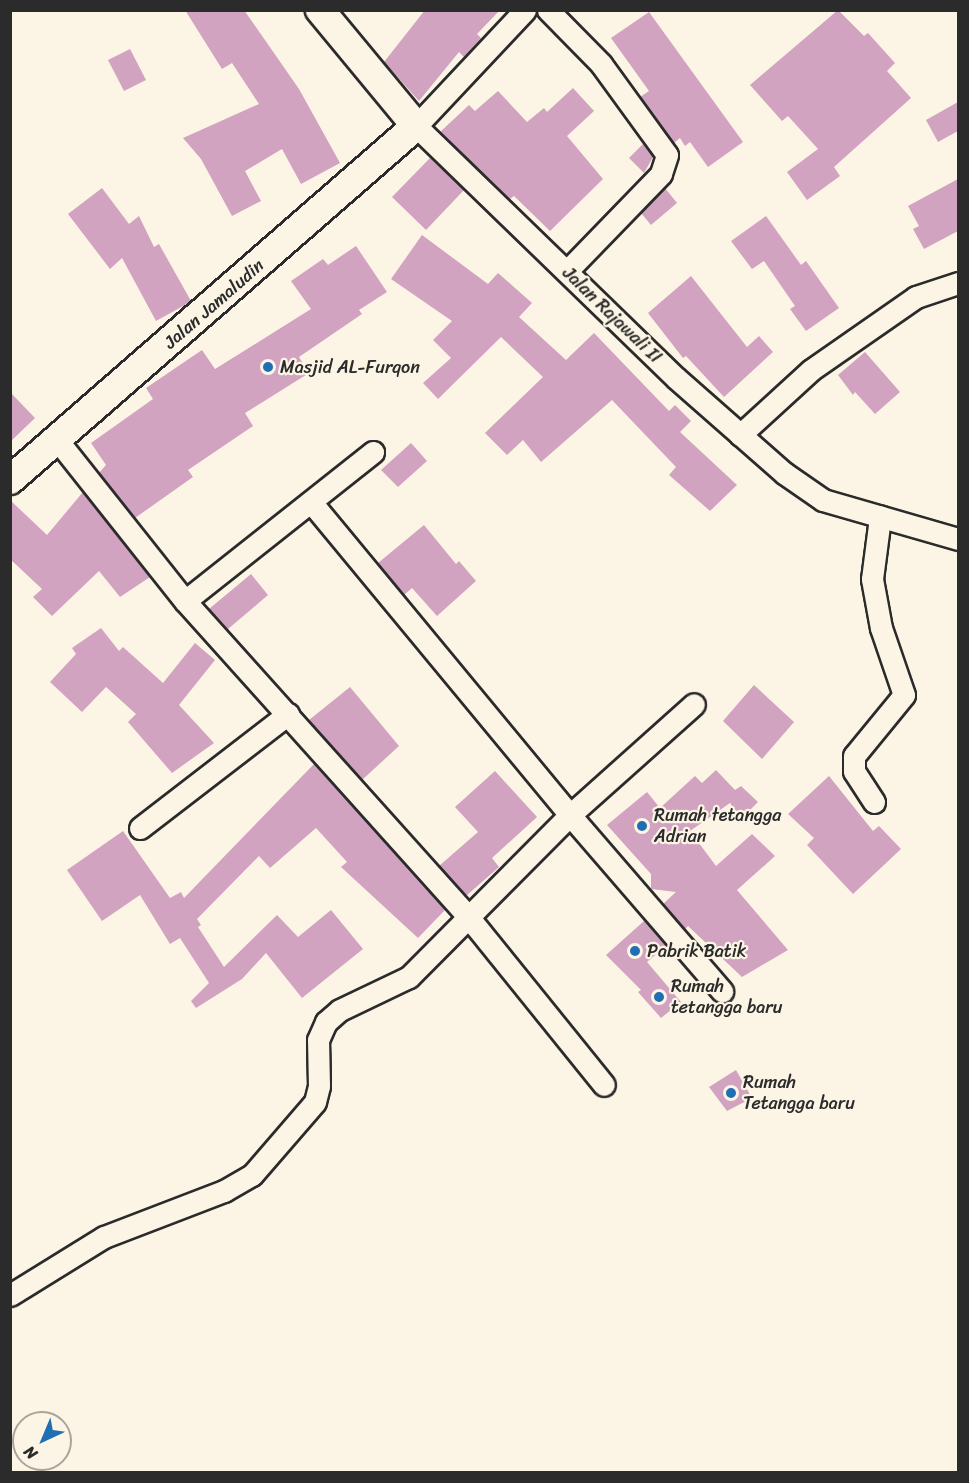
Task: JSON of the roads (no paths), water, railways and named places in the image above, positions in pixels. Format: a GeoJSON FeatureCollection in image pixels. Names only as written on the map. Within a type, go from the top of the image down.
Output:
{"type":"FeatureCollection","features":[{"type":"Feature","properties":{"kind":"street","name":"Jalan Rajawali II"},"geometry":{"type":"LineString","coordinates":[[320,10],[416,126],[740,435],[784,473],[824,500],[958,539]]}},
{"type":"Feature","properties":{"kind":"street"},"geometry":{"type":"LineString","coordinates":[[416,126],[525,10]]}},
{"type":"Feature","properties":{"kind":"street"},"geometry":{"type":"LineString","coordinates":[[548,10],[601,64],[667,155],[661,174],[567,271]]}},
{"type":"Feature","properties":{"kind":"street","name":"Jalan Jamaludin"},"geometry":{"type":"LineString","coordinates":[[10,480],[58,441],[416,126]]}},
{"type":"Feature","properties":{"kind":"street"},"geometry":{"type":"LineString","coordinates":[[740,435],[820,363],[916,297],[958,283]]}},
{"type":"Feature","properties":{"kind":"street"},"geometry":{"type":"LineString","coordinates":[[58,441],[185,601],[470,919],[604,1085]]}},
{"type":"Feature","properties":{"kind":"street"},"geometry":{"type":"LineString","coordinates":[[185,601],[374,452]]}},
{"type":"Feature","properties":{"kind":"street"},"geometry":{"type":"LineString","coordinates":[[311,502],[570,815],[722,991]]}},
{"type":"Feature","properties":{"kind":"street"},"geometry":{"type":"LineString","coordinates":[[874,802],[854,771],[854,756],[904,695],[880,628],[872,579],[880,517]]}},
{"type":"Feature","properties":{"kind":"street"},"geometry":{"type":"LineString","coordinates":[[13,1289],[104,1237],[224,1191],[252,1175],[315,1102],[320,1086],[318,1040],[326,1022],[340,1010],[409,977],[470,919],[570,815],[694,704]]}},
{"type":"Feature","properties":{"kind":"street"},"geometry":{"type":"LineString","coordinates":[[140,828],[288,714]]}},
{"type":"Feature","properties":{"kind":"place","name":"Masjid AL-Furqon"},"geometry":{"type":"Point","coordinates":[268,367]}},
{"type":"Feature","properties":{"kind":"place","name":"Rumah tetangga Adrian"},"geometry":{"type":"Point","coordinates":[642,826]}},
{"type":"Feature","properties":{"kind":"place","name":"Pabrik Batik"},"geometry":{"type":"Point","coordinates":[635,951]}},
{"type":"Feature","properties":{"kind":"place","name":"Rumah tetangga baru"},"geometry":{"type":"Point","coordinates":[659,997]}},
{"type":"Feature","properties":{"kind":"place","name":"Rumah Tetangga baru"},"geometry":{"type":"Point","coordinates":[731,1093]}}]}
